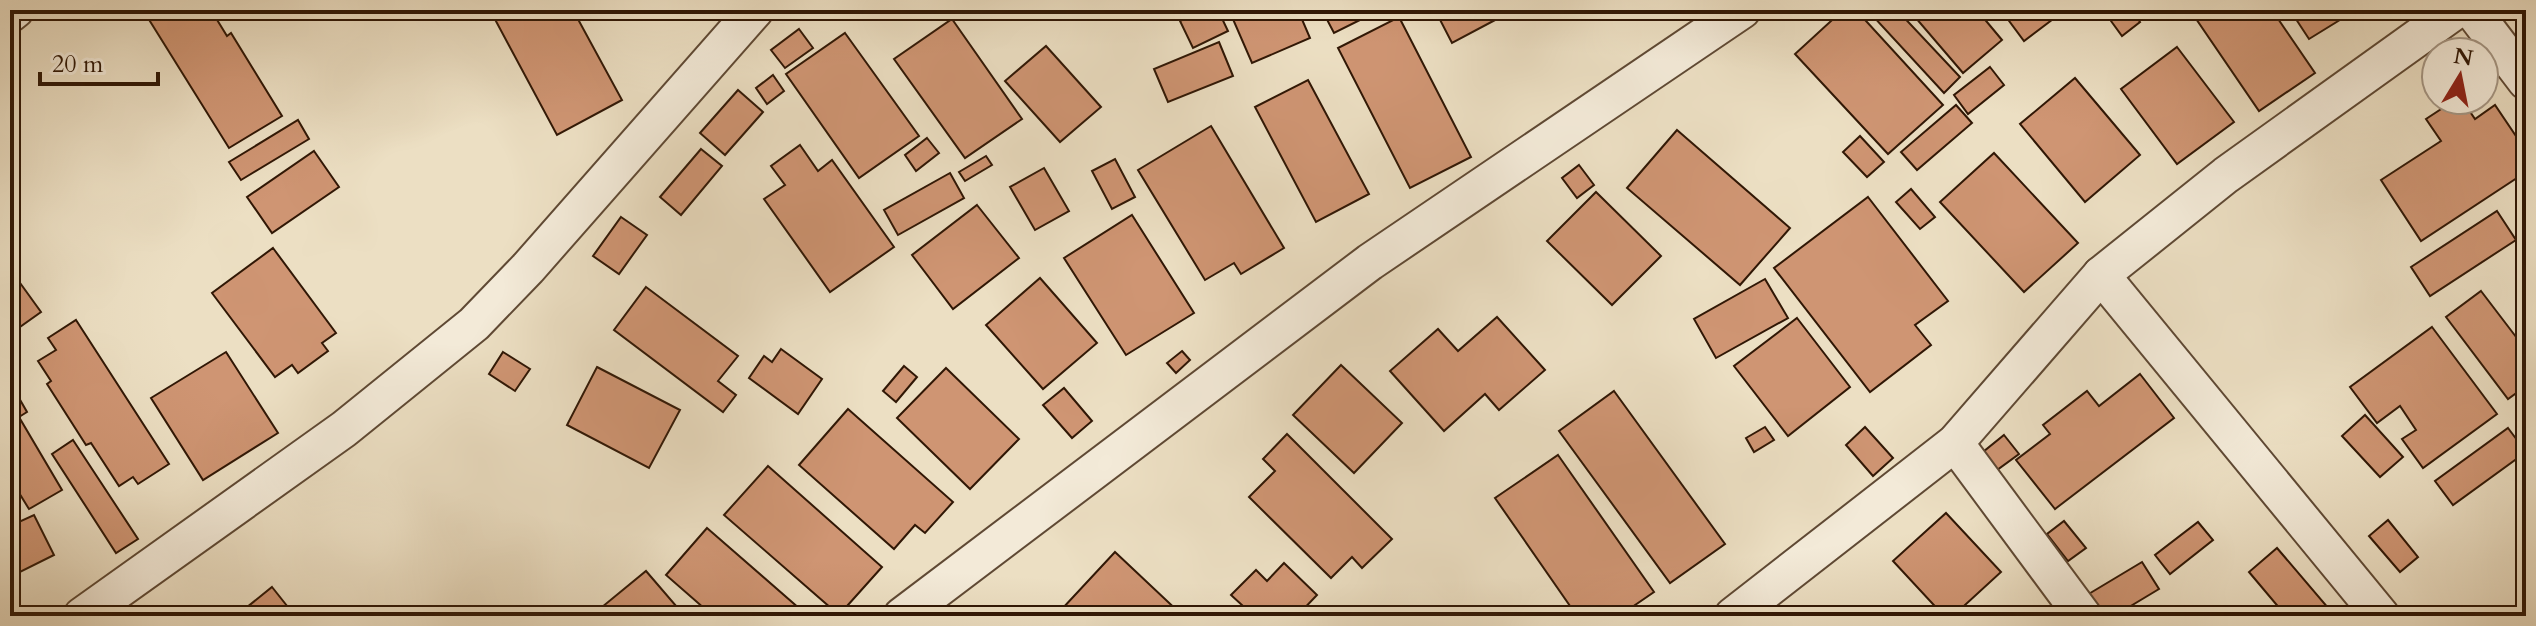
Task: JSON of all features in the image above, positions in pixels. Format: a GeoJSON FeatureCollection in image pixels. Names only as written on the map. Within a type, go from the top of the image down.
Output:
{"type":"FeatureCollection","features":[{"type":"Feature","properties":{"kind":"street"},"geometry":{"type":"LineString","coordinates":[[10,14],[15,10]]}},
{"type":"Feature","properties":{"kind":"street"},"geometry":{"type":"LineString","coordinates":[[82,616],[344,429],[474,324],[528,268],[755,10]]}},
{"type":"Feature","properties":{"kind":"street"},"geometry":{"type":"LineString","coordinates":[[902,616],[1370,262],[1742,10]]}},
{"type":"Feature","properties":{"kind":"street"},"geometry":{"type":"LineString","coordinates":[[1733,616],[1955,443],[2101,275],[2226,175],[2456,10]]}},
{"type":"Feature","properties":{"kind":"street"},"geometry":{"type":"LineString","coordinates":[[2472,10],[2526,81]]}},
{"type":"Feature","properties":{"kind":"street"},"geometry":{"type":"LineString","coordinates":[[2101,275],[2381,616]]}},
{"type":"Feature","properties":{"kind":"street"},"geometry":{"type":"LineString","coordinates":[[1955,443],[2083,616]]}},
{"type":"Feature","properties":{"kind":"building"},"geometry":{"type":"Polygon","coordinates":[[[143,10],[211,10],[227,36],[231,33],[282,116],[229,148],[143,10]]]}},
{"type":"Feature","properties":{"kind":"building"},"geometry":{"type":"Polygon","coordinates":[[[490,10],[573,10],[622,100],[557,135],[490,10]]]}},
{"type":"Feature","properties":{"kind":"building"},"geometry":{"type":"Polygon","coordinates":[[[1202,10],[1218,10],[1228,31],[1193,48],[1180,21],[1202,10]]]}},
{"type":"Feature","properties":{"kind":"building"},"geometry":{"type":"Polygon","coordinates":[[[1229,10],[1298,10],[1310,38],[1252,63],[1229,10]]]}},
{"type":"Feature","properties":{"kind":"building"},"geometry":{"type":"Polygon","coordinates":[[[1322,10],[1380,10],[1334,33],[1322,10]]]}},
{"type":"Feature","properties":{"kind":"building"},"geometry":{"type":"Polygon","coordinates":[[[1435,10],[1492,10],[1497,19],[1452,43],[1435,10]]]}},
{"type":"Feature","properties":{"kind":"building"},"geometry":{"type":"Polygon","coordinates":[[[1843,10],[1856,10],[1943,105],[1888,154],[1795,54],[1843,10]]]}},
{"type":"Feature","properties":{"kind":"building"},"geometry":{"type":"Polygon","coordinates":[[[1877,10],[1897,10],[1960,77],[1944,93],[1871,14],[1877,10]]]}},
{"type":"Feature","properties":{"kind":"building"},"geometry":{"type":"Polygon","coordinates":[[[1909,10],[1977,10],[2002,40],[1963,73],[1909,10]]]}},
{"type":"Feature","properties":{"kind":"building"},"geometry":{"type":"Polygon","coordinates":[[[2001,10],[2065,10],[2024,41],[2001,10]]]}},
{"type":"Feature","properties":{"kind":"building"},"geometry":{"type":"Polygon","coordinates":[[[2124,10],[2131,10],[2140,22],[2122,36],[2111,21],[2124,10]]]}},
{"type":"Feature","properties":{"kind":"building"},"geometry":{"type":"Polygon","coordinates":[[[2190,10],[2272,10],[2315,73],[2259,111],[2190,10]]]}},
{"type":"Feature","properties":{"kind":"building"},"geometry":{"type":"Polygon","coordinates":[[[2290,10],[2356,10],[2309,39],[2290,10]]]}},
{"type":"Feature","properties":{"kind":"building"},"geometry":{"type":"Polygon","coordinates":[[[1399,17],[1471,157],[1410,188],[1338,48],[1399,17]]]}},
{"type":"Feature","properties":{"kind":"building"},"geometry":{"type":"Polygon","coordinates":[[[952,19],[1022,119],[965,158],[894,59],[952,19]]]}},
{"type":"Feature","properties":{"kind":"building"},"geometry":{"type":"Polygon","coordinates":[[[799,29],[813,48],[785,68],[771,50],[799,29]]]}},
{"type":"Feature","properties":{"kind":"building"},"geometry":{"type":"Polygon","coordinates":[[[845,33],[919,136],[859,178],[786,74],[845,33]]]}},
{"type":"Feature","properties":{"kind":"building"},"geometry":{"type":"Polygon","coordinates":[[[1219,42],[1233,76],[1168,102],[1154,69],[1219,42]]]}},
{"type":"Feature","properties":{"kind":"building"},"geometry":{"type":"Polygon","coordinates":[[[1046,46],[1101,107],[1060,142],[1005,81],[1046,46]]]}},
{"type":"Feature","properties":{"kind":"building"},"geometry":{"type":"Polygon","coordinates":[[[2177,47],[2234,122],[2177,164],[2121,89],[2177,47]]]}},
{"type":"Feature","properties":{"kind":"building"},"geometry":{"type":"Polygon","coordinates":[[[1990,67],[2004,85],[1968,114],[1954,95],[1990,67]]]}},
{"type":"Feature","properties":{"kind":"building"},"geometry":{"type":"Polygon","coordinates":[[[773,75],[784,91],[767,104],[756,88],[773,75]]]}},
{"type":"Feature","properties":{"kind":"building"},"geometry":{"type":"Polygon","coordinates":[[[2075,78],[2140,155],[2085,202],[2020,124],[2075,78]]]}},
{"type":"Feature","properties":{"kind":"building"},"geometry":{"type":"Polygon","coordinates":[[[1308,80],[1369,194],[1316,222],[1255,107],[1308,80]]]}},
{"type":"Feature","properties":{"kind":"building"},"geometry":{"type":"Polygon","coordinates":[[[738,90],[763,112],[725,155],[700,133],[738,90]]]}},
{"type":"Feature","properties":{"kind":"building"},"geometry":{"type":"Polygon","coordinates":[[[1956,105],[1972,123],[1917,170],[1901,152],[1956,105]]]}},
{"type":"Feature","properties":{"kind":"building"},"geometry":{"type":"Polygon","coordinates":[[[2500,112],[2526,151],[2526,172],[2421,241],[2381,180],[2441,141],[2426,119],[2431,116],[2473,116],[2475,119],[2479,116],[2500,116],[2500,112]]]}},
{"type":"Feature","properties":{"kind":"building"},"geometry":{"type":"Polygon","coordinates":[[[298,120],[309,139],[241,180],[229,162],[298,120]]]}},
{"type":"Feature","properties":{"kind":"building"},"geometry":{"type":"Polygon","coordinates":[[[1211,126],[1284,248],[1241,274],[1234,263],[1205,280],[1138,170],[1211,126]]]}},
{"type":"Feature","properties":{"kind":"building"},"geometry":{"type":"Polygon","coordinates":[[[1677,130],[1790,228],[1740,285],[1627,188],[1677,130]]]}},
{"type":"Feature","properties":{"kind":"building"},"geometry":{"type":"Polygon","coordinates":[[[1860,136],[1884,162],[1867,177],[1843,152],[1860,136]]]}},
{"type":"Feature","properties":{"kind":"building"},"geometry":{"type":"Polygon","coordinates":[[[927,138],[939,153],[916,171],[905,155],[927,138]]]}},
{"type":"Feature","properties":{"kind":"building"},"geometry":{"type":"Polygon","coordinates":[[[800,145],[818,171],[832,160],[894,247],[830,292],[764,199],[785,185],[771,166],[800,145]]]}},
{"type":"Feature","properties":{"kind":"building"},"geometry":{"type":"Polygon","coordinates":[[[701,149],[722,166],[681,215],[660,197],[701,149]]]}},
{"type":"Feature","properties":{"kind":"building"},"geometry":{"type":"Polygon","coordinates":[[[314,151],[339,187],[272,233],[247,197],[314,151]]]}},
{"type":"Feature","properties":{"kind":"building"},"geometry":{"type":"Polygon","coordinates":[[[1994,153],[2078,243],[2024,292],[1940,202],[1994,153]]]}},
{"type":"Feature","properties":{"kind":"building"},"geometry":{"type":"Polygon","coordinates":[[[986,156],[992,165],[965,181],[959,172],[986,156]]]}},
{"type":"Feature","properties":{"kind":"building"},"geometry":{"type":"Polygon","coordinates":[[[1115,159],[1135,197],[1112,209],[1092,171],[1115,159]]]}},
{"type":"Feature","properties":{"kind":"building"},"geometry":{"type":"Polygon","coordinates":[[[1579,165],[1594,185],[1577,198],[1562,178],[1579,165]]]}},
{"type":"Feature","properties":{"kind":"building"},"geometry":{"type":"Polygon","coordinates":[[[1044,168],[1069,211],[1035,230],[1010,187],[1044,168]]]}},
{"type":"Feature","properties":{"kind":"building"},"geometry":{"type":"Polygon","coordinates":[[[950,173],[964,198],[898,235],[884,210],[950,173]]]}},
{"type":"Feature","properties":{"kind":"building"},"geometry":{"type":"Polygon","coordinates":[[[1911,189],[1935,217],[1920,229],[1896,202],[1911,189]]]}},
{"type":"Feature","properties":{"kind":"building"},"geometry":{"type":"Polygon","coordinates":[[[1596,192],[1661,256],[1612,305],[1547,241],[1596,192]]]}},
{"type":"Feature","properties":{"kind":"building"},"geometry":{"type":"Polygon","coordinates":[[[1868,197],[1948,301],[1915,325],[1931,345],[1870,392],[1774,268],[1868,197]]]}},
{"type":"Feature","properties":{"kind":"building"},"geometry":{"type":"Polygon","coordinates":[[[977,205],[1019,258],[953,309],[912,255],[977,205]]]}},
{"type":"Feature","properties":{"kind":"building"},"geometry":{"type":"Polygon","coordinates":[[[2497,211],[2516,240],[2430,296],[2411,267],[2497,211]]]}},
{"type":"Feature","properties":{"kind":"building"},"geometry":{"type":"Polygon","coordinates":[[[1132,215],[1194,313],[1126,355],[1064,258],[1132,215]]]}},
{"type":"Feature","properties":{"kind":"building"},"geometry":{"type":"Polygon","coordinates":[[[621,217],[647,235],[619,274],[593,256],[621,217]]]}},
{"type":"Feature","properties":{"kind":"building"},"geometry":{"type":"Polygon","coordinates":[[[273,248],[336,333],[322,343],[328,351],[298,373],[292,365],[275,377],[212,293],[273,248]]]}},
{"type":"Feature","properties":{"kind":"building"},"geometry":{"type":"Polygon","coordinates":[[[10,269],[41,312],[10,334],[10,269]]]}},
{"type":"Feature","properties":{"kind":"building"},"geometry":{"type":"Polygon","coordinates":[[[1040,278],[1097,343],[1043,389],[986,325],[1040,278]]]}},
{"type":"Feature","properties":{"kind":"building"},"geometry":{"type":"Polygon","coordinates":[[[1765,279],[1788,318],[1716,358],[1694,319],[1765,279]]]}},
{"type":"Feature","properties":{"kind":"building"},"geometry":{"type":"Polygon","coordinates":[[[646,287],[738,356],[718,381],[736,395],[723,412],[614,330],[646,287]]]}},
{"type":"Feature","properties":{"kind":"building"},"geometry":{"type":"Polygon","coordinates":[[[2481,291],[2526,350],[2526,386],[2508,399],[2446,317],[2481,291]]]}},
{"type":"Feature","properties":{"kind":"building"},"geometry":{"type":"Polygon","coordinates":[[[1497,317],[1545,370],[1499,410],[1485,394],[1444,431],[1390,371],[1438,329],[1458,351],[1497,317]]]}},
{"type":"Feature","properties":{"kind":"building"},"geometry":{"type":"Polygon","coordinates":[[[1797,318],[1850,387],[1788,436],[1734,366],[1797,318]]]}},
{"type":"Feature","properties":{"kind":"building"},"geometry":{"type":"Polygon","coordinates":[[[76,320],[169,464],[138,484],[133,477],[119,486],[91,443],[86,445],[47,384],[51,381],[38,361],[56,350],[48,338],[76,320]]]}},
{"type":"Feature","properties":{"kind":"building"},"geometry":{"type":"Polygon","coordinates":[[[2432,327],[2497,414],[2423,468],[2402,439],[2416,430],[2400,406],[2377,423],[2350,387],[2432,327]]]}},
{"type":"Feature","properties":{"kind":"building"},"geometry":{"type":"Polygon","coordinates":[[[781,349],[822,379],[798,414],[749,378],[764,356],[772,362],[781,349]]]}},
{"type":"Feature","properties":{"kind":"building"},"geometry":{"type":"Polygon","coordinates":[[[1182,351],[1190,360],[1176,373],[1167,363],[1182,351]]]}},
{"type":"Feature","properties":{"kind":"building"},"geometry":{"type":"Polygon","coordinates":[[[226,352],[278,433],[203,480],[151,398],[226,352]]]}},
{"type":"Feature","properties":{"kind":"building"},"geometry":{"type":"Polygon","coordinates":[[[503,352],[530,369],[515,391],[489,374],[503,352]]]}},
{"type":"Feature","properties":{"kind":"building"},"geometry":{"type":"Polygon","coordinates":[[[1341,365],[1402,423],[1354,473],[1293,415],[1341,365]]]}},
{"type":"Feature","properties":{"kind":"building"},"geometry":{"type":"Polygon","coordinates":[[[904,366],[917,377],[896,402],[883,391],[904,366]]]}},
{"type":"Feature","properties":{"kind":"building"},"geometry":{"type":"Polygon","coordinates":[[[597,367],[680,410],[649,468],[567,425],[597,367]]]}},
{"type":"Feature","properties":{"kind":"building"},"geometry":{"type":"Polygon","coordinates":[[[946,368],[1019,439],[970,489],[897,418],[946,368]]]}},
{"type":"Feature","properties":{"kind":"building"},"geometry":{"type":"Polygon","coordinates":[[[2140,374],[2174,418],[2055,509],[2016,460],[2050,434],[2043,425],[2087,391],[2099,406],[2140,374]]]}},
{"type":"Feature","properties":{"kind":"building"},"geometry":{"type":"Polygon","coordinates":[[[11,384],[27,412],[19,417],[62,490],[29,509],[16,488],[10,492],[11,384]]]}},
{"type":"Feature","properties":{"kind":"building"},"geometry":{"type":"Polygon","coordinates":[[[1064,388],[1092,421],[1072,438],[1043,405],[1064,388]]]}},
{"type":"Feature","properties":{"kind":"building"},"geometry":{"type":"Polygon","coordinates":[[[1614,391],[1725,544],[1670,583],[1559,431],[1614,391]]]}},
{"type":"Feature","properties":{"kind":"building"},"geometry":{"type":"Polygon","coordinates":[[[848,409],[953,502],[925,533],[915,525],[894,549],[799,465],[848,409]]]}},
{"type":"Feature","properties":{"kind":"building"},"geometry":{"type":"Polygon","coordinates":[[[2365,415],[2403,457],[2380,477],[2342,436],[2365,415]]]}},
{"type":"Feature","properties":{"kind":"building"},"geometry":{"type":"Polygon","coordinates":[[[1765,427],[1774,440],[1754,452],[1746,438],[1765,427]]]}},
{"type":"Feature","properties":{"kind":"building"},"geometry":{"type":"Polygon","coordinates":[[[1865,427],[1893,458],[1873,476],[1846,445],[1865,427]]]}},
{"type":"Feature","properties":{"kind":"building"},"geometry":{"type":"Polygon","coordinates":[[[2508,428],[2526,452],[2453,505],[2435,481],[2508,428]]]}},
{"type":"Feature","properties":{"kind":"building"},"geometry":{"type":"Polygon","coordinates":[[[1287,434],[1392,539],[1362,568],[1352,557],[1331,578],[1249,497],[1275,471],[1263,459],[1287,434]]]}},
{"type":"Feature","properties":{"kind":"building"},"geometry":{"type":"Polygon","coordinates":[[[2004,435],[2019,454],[1997,470],[1983,452],[2004,435]]]}},
{"type":"Feature","properties":{"kind":"building"},"geometry":{"type":"Polygon","coordinates":[[[73,440],[138,539],[116,553],[52,454],[73,440]]]}},
{"type":"Feature","properties":{"kind":"building"},"geometry":{"type":"Polygon","coordinates":[[[1558,455],[1654,592],[1619,616],[1577,616],[1495,498],[1558,455]]]}},
{"type":"Feature","properties":{"kind":"building"},"geometry":{"type":"Polygon","coordinates":[[[768,466],[882,567],[839,615],[724,515],[768,466]]]}},
{"type":"Feature","properties":{"kind":"building"},"geometry":{"type":"Polygon","coordinates":[[[10,503],[19,522],[34,515],[54,555],[10,577],[10,503]]]}},
{"type":"Feature","properties":{"kind":"building"},"geometry":{"type":"Polygon","coordinates":[[[1946,513],[2001,572],[1953,616],[1944,616],[1893,561],[1946,513]]]}},
{"type":"Feature","properties":{"kind":"building"},"geometry":{"type":"Polygon","coordinates":[[[2388,520],[2418,557],[2400,572],[2369,536],[2388,520]]]}},
{"type":"Feature","properties":{"kind":"building"},"geometry":{"type":"Polygon","coordinates":[[[2064,521],[2086,548],[2068,561],[2047,534],[2064,521]]]}},
{"type":"Feature","properties":{"kind":"building"},"geometry":{"type":"Polygon","coordinates":[[[2198,522],[2213,540],[2170,574],[2155,555],[2198,522]]]}},
{"type":"Feature","properties":{"kind":"building"},"geometry":{"type":"Polygon","coordinates":[[[707,528],[808,616],[713,616],[666,575],[707,528]]]}},
{"type":"Feature","properties":{"kind":"building"},"geometry":{"type":"Polygon","coordinates":[[[2277,548],[2335,616],[2286,616],[2249,572],[2277,548]]]}},
{"type":"Feature","properties":{"kind":"building"},"geometry":{"type":"Polygon","coordinates":[[[1115,552],[1183,616],[1067,616],[1061,610],[1115,552]]]}},
{"type":"Feature","properties":{"kind":"building"},"geometry":{"type":"Polygon","coordinates":[[[2142,562],[2159,589],[2114,616],[2100,616],[2087,595],[2142,562]]]}},
{"type":"Feature","properties":{"kind":"building"},"geometry":{"type":"Polygon","coordinates":[[[1284,563],[1317,595],[1297,616],[1233,616],[1243,606],[1231,595],[1256,570],[1267,581],[1284,563]]]}},
{"type":"Feature","properties":{"kind":"building"},"geometry":{"type":"Polygon","coordinates":[[[646,571],[683,614],[610,616],[602,607],[646,571]]]}},
{"type":"Feature","properties":{"kind":"building"},"geometry":{"type":"Polygon","coordinates":[[[272,587],[295,616],[236,616],[272,587]]]}}]}
